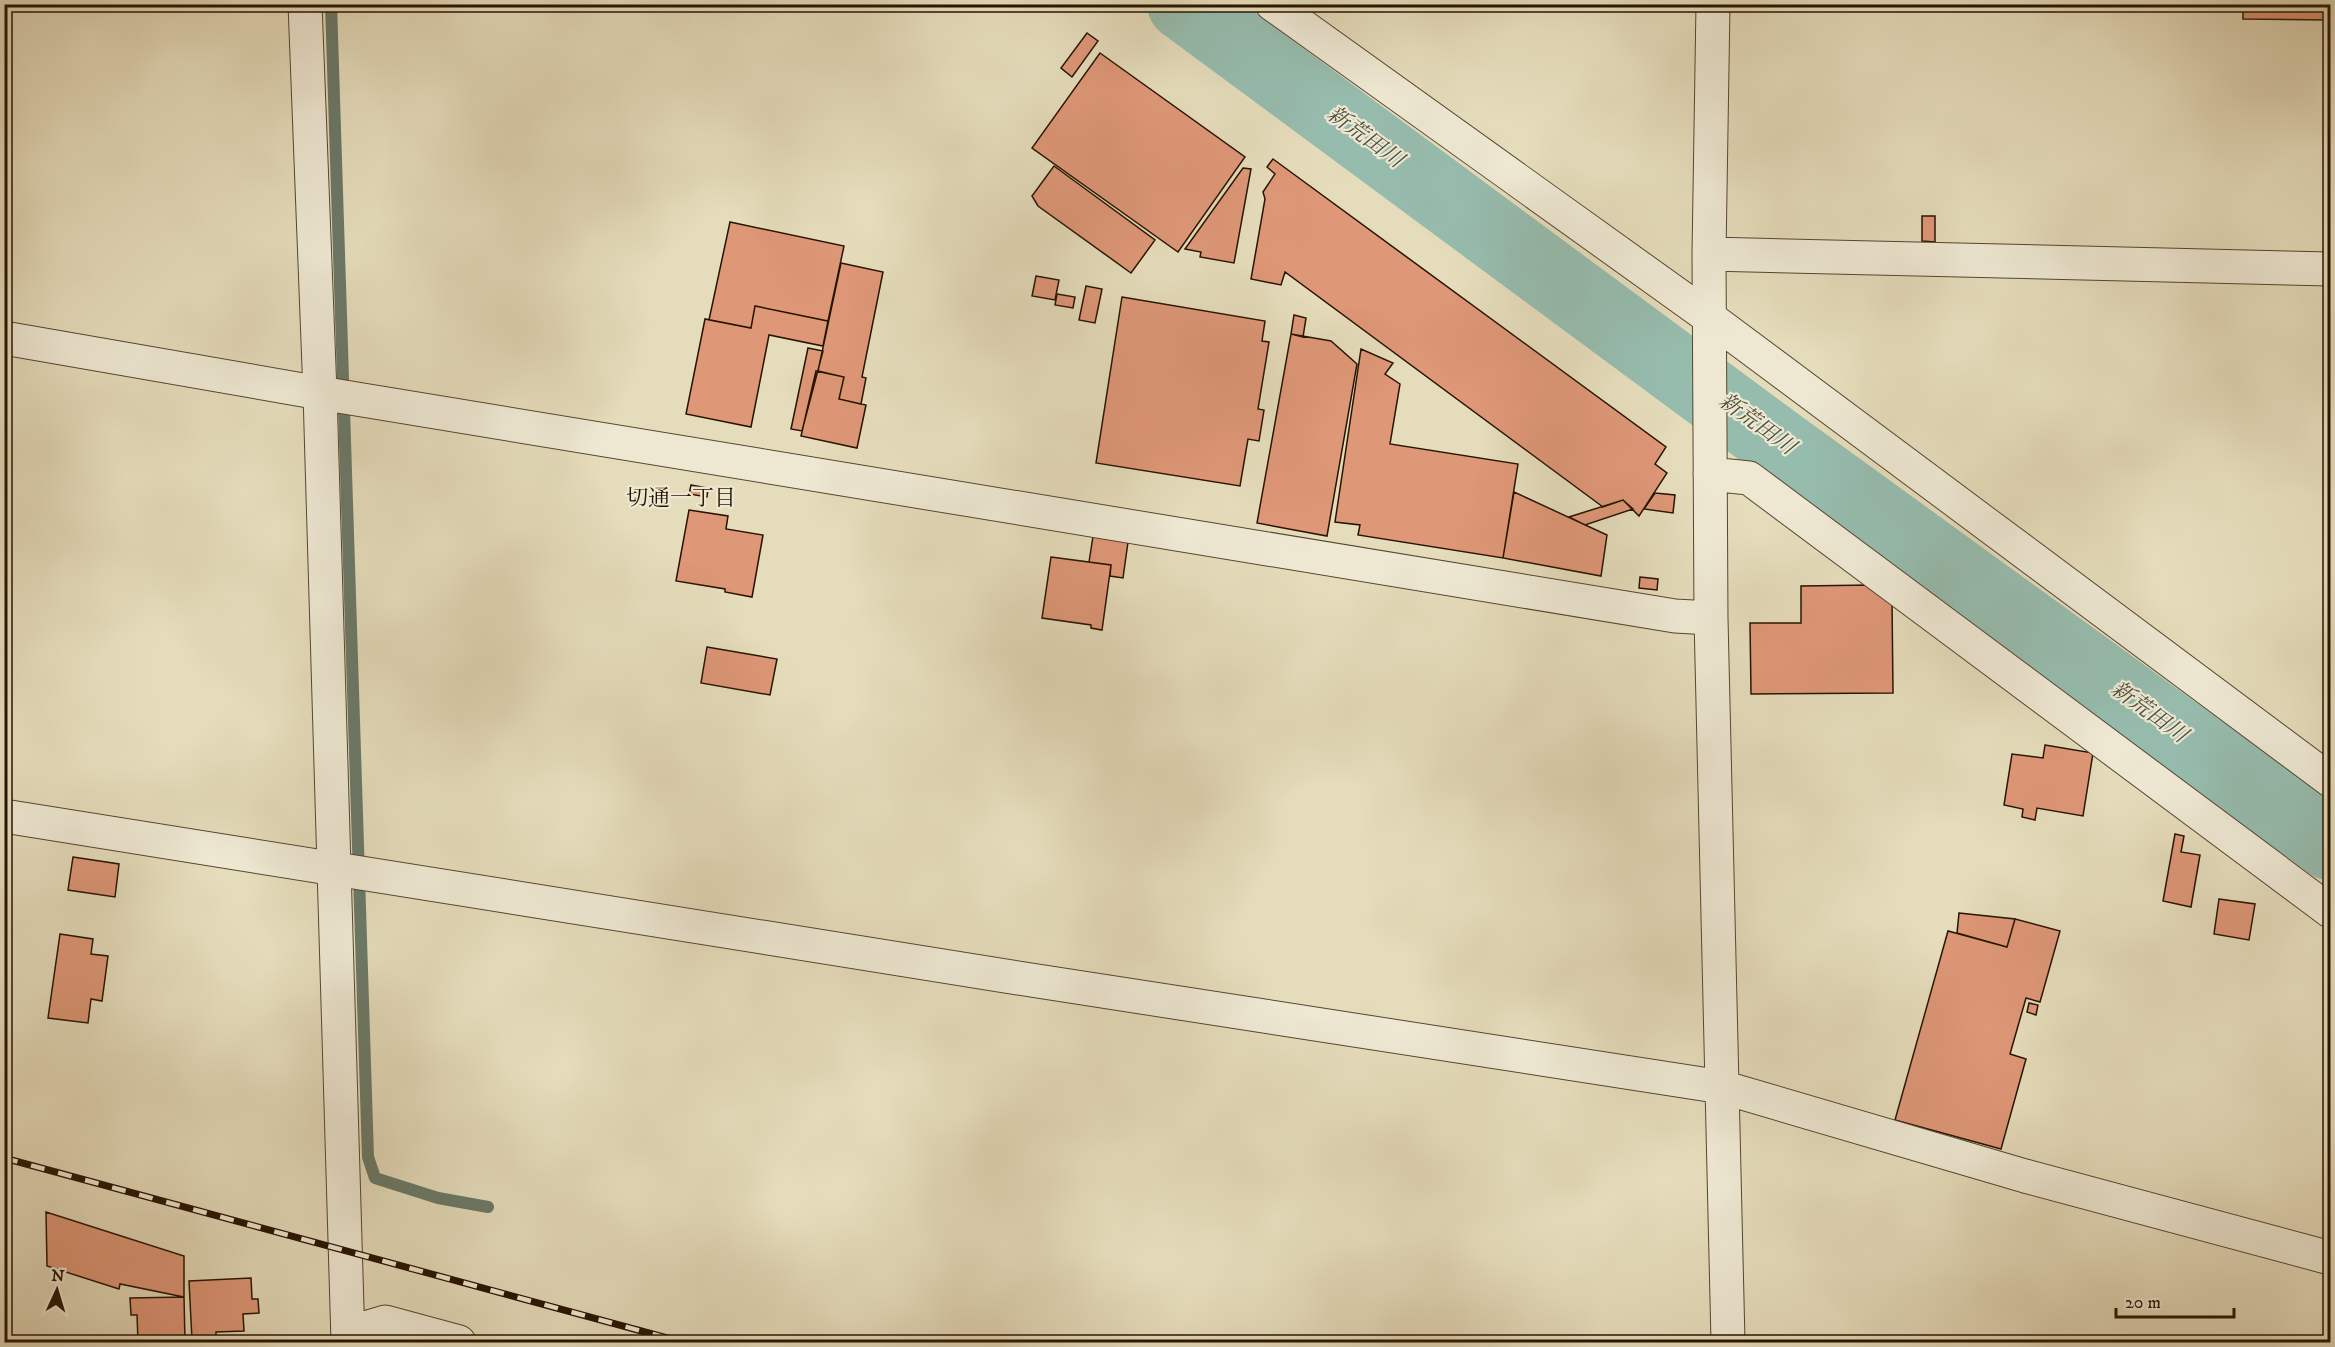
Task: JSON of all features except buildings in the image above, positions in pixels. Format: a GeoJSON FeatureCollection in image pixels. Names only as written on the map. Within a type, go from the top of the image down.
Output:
{"type":"FeatureCollection","features":[{"type":"Feature","properties":{"kind":"street"},"geometry":{"type":"LineString","coordinates":[[304,4],[320,393],[348,1338],[385,1322],[459,1342]]}},
{"type":"Feature","properties":{"kind":"street"},"geometry":{"type":"LineString","coordinates":[[1272,4],[1711,330],[2326,768]]}},
{"type":"Feature","properties":{"kind":"street"},"geometry":{"type":"LineString","coordinates":[[1713,4],[1709,254],[1710,460],[1728,1342]]}},
{"type":"Feature","properties":{"kind":"street"},"geometry":{"type":"LineString","coordinates":[[1709,254],[2331,269]]}},
{"type":"Feature","properties":{"kind":"street"},"geometry":{"type":"LineString","coordinates":[[4,338],[320,393],[1675,616],[1712,618]]}},
{"type":"Feature","properties":{"kind":"street"},"geometry":{"type":"LineString","coordinates":[[1710,460],[1749,478],[2331,911]]}},
{"type":"Feature","properties":{"kind":"street"},"geometry":{"type":"LineString","coordinates":[[4,816],[1031,980],[1722,1087],[2025,1176],[2331,1258]]}},
{"type":"Feature","properties":{"kind":"waterway"},"geometry":{"type":"LineString","coordinates":[[331,4],[368,1157],[375,1178],[438,1198],[488,1207]]}},
{"type":"Feature","properties":{"kind":"waterway","name":"新荒田川"},"geometry":{"type":"LineString","coordinates":[[1183,4],[1781,446],[2330,844]]}},
{"type":"Feature","properties":{"kind":"railway"},"geometry":{"type":"LineString","coordinates":[[4,1158],[682,1342]]}},
{"type":"Feature","properties":{"kind":"district","name":"切通一丁目"},"geometry":{"type":"Point","coordinates":[681,498]}}]}
